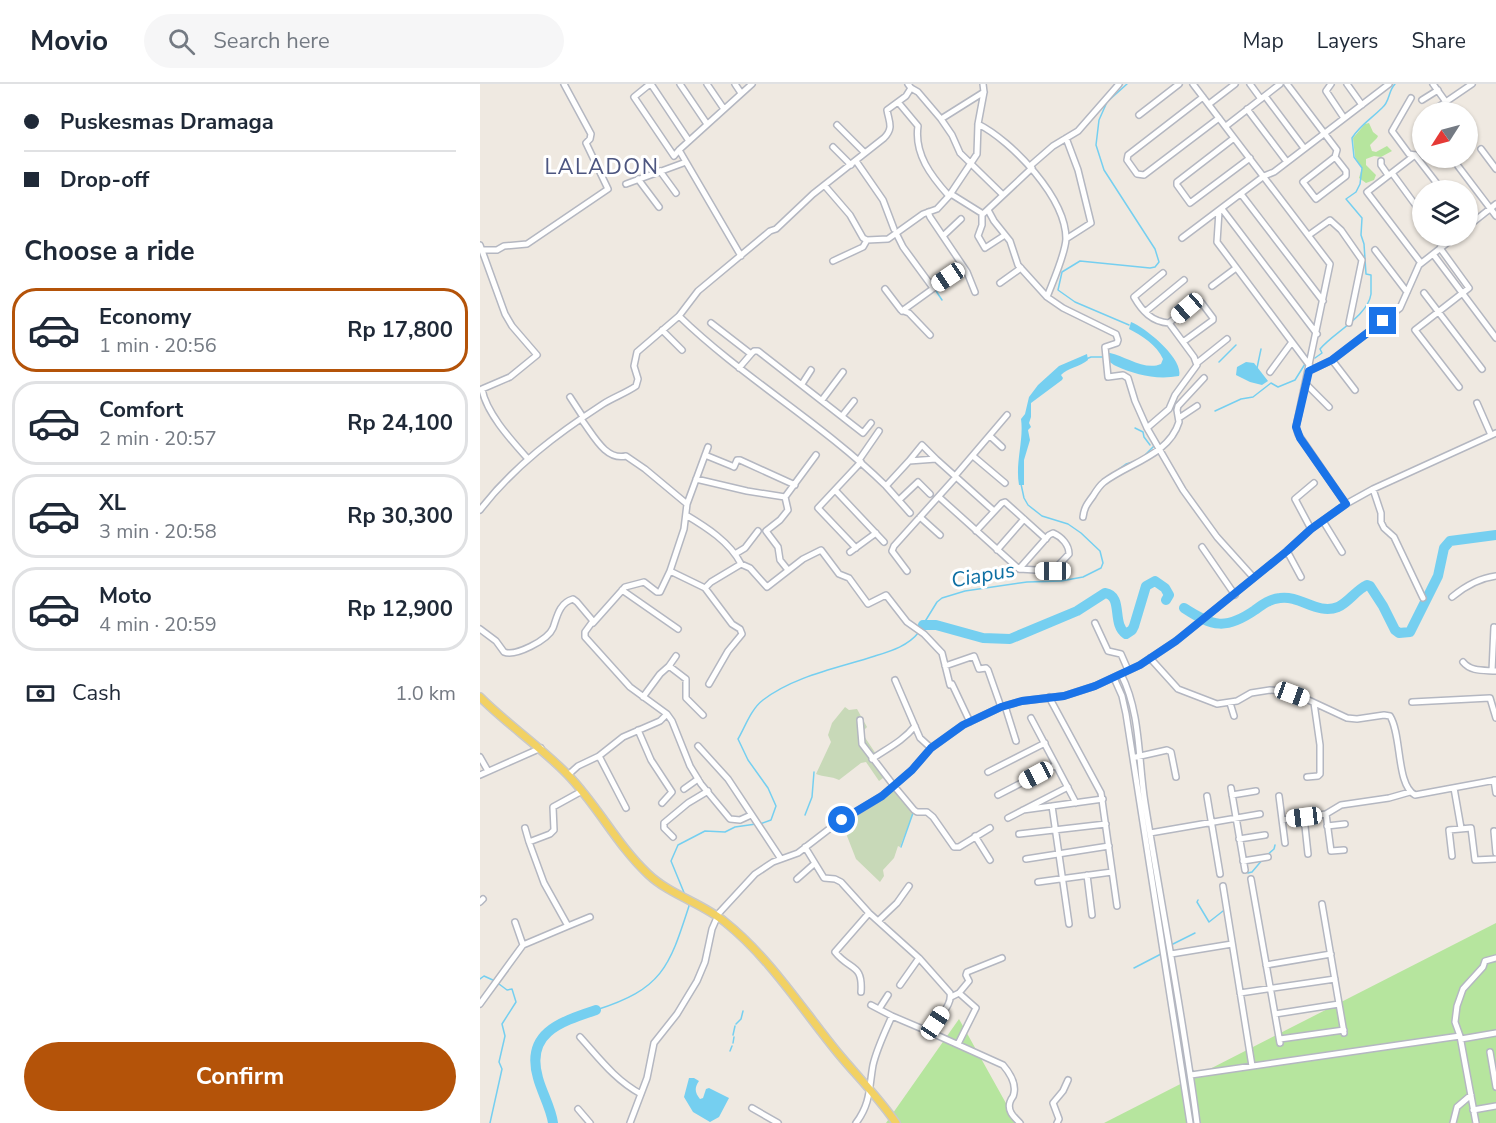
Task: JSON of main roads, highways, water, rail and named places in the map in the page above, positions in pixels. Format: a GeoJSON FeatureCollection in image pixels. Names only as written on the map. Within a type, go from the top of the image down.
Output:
{"type":"FeatureCollection","features":[{"type":"Feature","properties":{"kind":"main road"},"geometry":{"type":"LineString","coordinates":[[480,697],[496,713],[541,748],[568,775],[632,858],[651,877],[717,916],[759,955],[896,1123]]}},
{"type":"Feature","properties":{"kind":"water"},"geometry":{"type":"Polygon","coordinates":[[[1131,322],[1154,337],[1170,353],[1176,361],[1179,376],[1146,376],[1103,360],[1104,353],[1110,353],[1148,366],[1161,364],[1163,359],[1157,349],[1129,329],[1131,322]]]}},
{"type":"Feature","properties":{"kind":"water"},"geometry":{"type":"Polygon","coordinates":[[[1087,354],[1088,360],[1061,375],[1062,380],[1031,403],[1029,423],[1031,427],[1028,430],[1030,440],[1024,460],[1024,485],[1019,485],[1021,419],[1025,414],[1029,397],[1038,385],[1059,366],[1087,354]]]}},
{"type":"Feature","properties":{"kind":"water"},"geometry":{"type":"Polygon","coordinates":[[[1246,362],[1254,363],[1268,381],[1262,385],[1236,375],[1237,367],[1246,362]]]}},
{"type":"Feature","properties":{"kind":"water"},"geometry":{"type":"Polygon","coordinates":[[[689,1078],[699,1081],[696,1090],[700,1099],[709,1088],[729,1098],[719,1117],[710,1122],[693,1112],[684,1097],[689,1078]]]}},
{"type":"Feature","properties":{"kind":"waterway","name":"Ciapus"},"geometry":{"type":"LineString","coordinates":[[1127,84],[1107,102],[1099,120],[1096,145],[1104,170],[1155,249],[1159,262],[1155,267],[1150,268],[1080,261],[1062,272],[1058,290],[1075,302],[1129,325]]}},
{"type":"Feature","properties":{"kind":"waterway"},"geometry":{"type":"LineString","coordinates":[[1315,358],[1322,353],[1320,349],[1326,343],[1364,310],[1371,294],[1371,275],[1366,274],[1364,244],[1361,235],[1362,218],[1346,199],[1356,192],[1360,184],[1362,168],[1354,157],[1352,138],[1385,106],[1395,84]]}},
{"type":"Feature","properties":{"kind":"waterway"},"geometry":{"type":"LineString","coordinates":[[936,291],[942,300]]}},
{"type":"Feature","properties":{"kind":"waterway"},"geometry":{"type":"LineString","coordinates":[[1219,362],[1236,345]]}},
{"type":"Feature","properties":{"kind":"waterway"},"geometry":{"type":"LineString","coordinates":[[1257,368],[1261,349]]}},
{"type":"Feature","properties":{"kind":"waterway","name":"Ciapus"},"geometry":{"type":"LineString","coordinates":[[1086,359],[1104,357]]}},
{"type":"Feature","properties":{"kind":"waterway"},"geometry":{"type":"LineString","coordinates":[[1215,411],[1241,399],[1253,397],[1271,383],[1278,387],[1295,380],[1305,364]]}},
{"type":"Feature","properties":{"kind":"waterway"},"geometry":{"type":"LineString","coordinates":[[1135,428],[1143,432],[1150,445]]}},
{"type":"Feature","properties":{"kind":"waterway"},"geometry":{"type":"LineString","coordinates":[[1143,457],[1154,446]]}},
{"type":"Feature","properties":{"kind":"waterway"},"geometry":{"type":"LineString","coordinates":[[1119,469],[1133,462]]}},
{"type":"Feature","properties":{"kind":"waterway","name":"Ciapus"},"geometry":{"type":"LineString","coordinates":[[921,628],[937,602],[942,598],[965,591],[1083,577],[1101,568],[1103,563],[1100,551],[1068,524],[1042,516],[1028,505],[1021,484]]}},
{"type":"Feature","properties":{"kind":"waterway"},"geometry":{"type":"LineString","coordinates":[[1184,608],[1203,619],[1219,624],[1227,623],[1236,621],[1264,604],[1280,598],[1295,599],[1323,609],[1338,607],[1367,585],[1383,606],[1395,630],[1399,633],[1410,632],[1438,576],[1444,548],[1450,541],[1496,535]]}},
{"type":"Feature","properties":{"kind":"waterway"},"geometry":{"type":"LineString","coordinates":[[923,625],[936,625],[983,638],[1010,639],[1077,611],[1105,593],[1114,599],[1119,624],[1126,634],[1134,626],[1146,586],[1155,581],[1165,588],[1169,595],[1166,600]]}},
{"type":"Feature","properties":{"kind":"waterway","name":"Ciapus"},"geometry":{"type":"LineString","coordinates":[[760,824],[771,820],[776,806],[768,788],[748,760],[738,739],[755,708],[763,700],[788,685],[893,650],[910,641],[919,632]]}},
{"type":"Feature","properties":{"kind":"waterway"},"geometry":{"type":"LineString","coordinates":[[805,815],[812,797],[814,772]]}},
{"type":"Feature","properties":{"kind":"waterway"},"geometry":{"type":"LineString","coordinates":[[901,847],[913,813]]}},
{"type":"Feature","properties":{"kind":"waterway","name":"Ciapus"},"geometry":{"type":"LineString","coordinates":[[685,895],[671,861],[678,845],[705,831],[725,832],[735,827],[756,824]]}},
{"type":"Feature","properties":{"kind":"waterway"},"geometry":{"type":"LineString","coordinates":[[1266,856],[1275,845]]}},
{"type":"Feature","properties":{"kind":"waterway"},"geometry":{"type":"LineString","coordinates":[[1248,873],[1252,872],[1263,859]]}},
{"type":"Feature","properties":{"kind":"waterway"},"geometry":{"type":"LineString","coordinates":[[1198,900],[1209,922],[1223,911]]}},
{"type":"Feature","properties":{"kind":"waterway","name":"Ciapus"},"geometry":{"type":"LineString","coordinates":[[596,1010],[636,994],[660,973],[675,945],[689,906],[688,902]]}},
{"type":"Feature","properties":{"kind":"waterway"},"geometry":{"type":"LineString","coordinates":[[1171,945],[1195,933]]}},
{"type":"Feature","properties":{"kind":"waterway"},"geometry":{"type":"LineString","coordinates":[[1134,968],[1161,954]]}},
{"type":"Feature","properties":{"kind":"waterway"},"geometry":{"type":"LineString","coordinates":[[480,979],[484,976],[495,981]]}},
{"type":"Feature","properties":{"kind":"waterway"},"geometry":{"type":"LineString","coordinates":[[490,1123],[502,1069],[499,1062],[505,1036],[502,1024],[516,1002],[512,989],[507,990],[499,984]]}},
{"type":"Feature","properties":{"kind":"waterway"},"geometry":{"type":"LineString","coordinates":[[553,1123],[538,1078],[535,1063],[537,1050],[541,1040],[558,1025],[596,1010]]}},
{"type":"Feature","properties":{"kind":"waterway"},"geometry":{"type":"LineString","coordinates":[[736,1024],[741,1019],[743,1011]]}},
{"type":"Feature","properties":{"kind":"waterway"},"geometry":{"type":"LineString","coordinates":[[733,1035],[735,1026]]}},
{"type":"Feature","properties":{"kind":"waterway"},"geometry":{"type":"LineString","coordinates":[[733,1043],[734,1037]]}},
{"type":"Feature","properties":{"kind":"waterway"},"geometry":{"type":"LineString","coordinates":[[730,1051],[732,1046]]}},
{"type":"Feature","properties":{"kind":"district","name":"LALADON"},"geometry":{"type":"Point","coordinates":[602,167]}}]}
